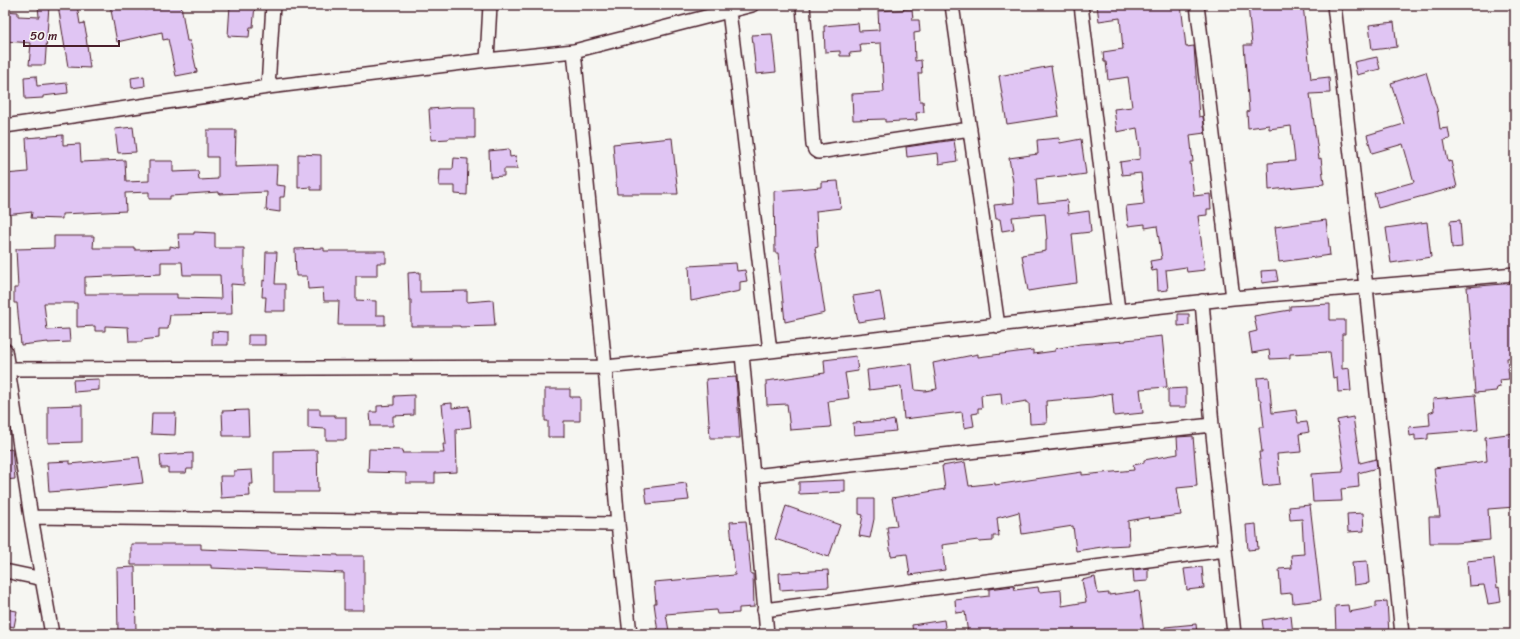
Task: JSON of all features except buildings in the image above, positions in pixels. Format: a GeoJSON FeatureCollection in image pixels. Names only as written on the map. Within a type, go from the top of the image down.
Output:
{"type":"FeatureCollection","features":[{"type":"Feature","properties":{"kind":"street"},"geometry":{"type":"LineString","coordinates":[[268,87],[273,5]]}},
{"type":"Feature","properties":{"kind":"street"},"geometry":{"type":"LineString","coordinates":[[487,60],[490,5]]}},
{"type":"Feature","properties":{"kind":"street"},"geometry":{"type":"LineString","coordinates":[[5,126],[268,87],[487,60],[574,52],[752,5]]}},
{"type":"Feature","properties":{"kind":"street"},"geometry":{"type":"LineString","coordinates":[[803,5],[813,145],[815,150],[818,152],[970,129]]}},
{"type":"Feature","properties":{"kind":"street"},"geometry":{"type":"LineString","coordinates":[[952,5],[998,326]]}},
{"type":"Feature","properties":{"kind":"street"},"geometry":{"type":"LineString","coordinates":[[1081,5],[1118,310]]}},
{"type":"Feature","properties":{"kind":"street"},"geometry":{"type":"LineString","coordinates":[[1197,5],[1233,298]]}},
{"type":"Feature","properties":{"kind":"street"},"geometry":{"type":"LineString","coordinates":[[1334,5],[1366,287],[1402,634]]}},
{"type":"Feature","properties":{"kind":"street"},"geometry":{"type":"LineString","coordinates":[[730,11],[770,351]]}},
{"type":"Feature","properties":{"kind":"street"},"geometry":{"type":"LineString","coordinates":[[574,52],[605,368],[618,524],[630,634]]}},
{"type":"Feature","properties":{"kind":"street"},"geometry":{"type":"LineString","coordinates":[[8,369],[605,368],[998,326],[1118,310],[1202,301],[1515,274]]}},
{"type":"Feature","properties":{"kind":"street"},"geometry":{"type":"LineString","coordinates":[[1202,301],[1212,425],[1234,634]]}},
{"type":"Feature","properties":{"kind":"street"},"geometry":{"type":"LineString","coordinates":[[5,350],[31,517],[52,634]]}},
{"type":"Feature","properties":{"kind":"street"},"geometry":{"type":"LineString","coordinates":[[742,354],[767,634]]}},
{"type":"Feature","properties":{"kind":"street"},"geometry":{"type":"LineString","coordinates":[[753,476],[1212,425]]}},
{"type":"Feature","properties":{"kind":"street"},"geometry":{"type":"LineString","coordinates":[[31,517],[618,524]]}},
{"type":"Feature","properties":{"kind":"street"},"geometry":{"type":"LineString","coordinates":[[764,610],[1225,550]]}},
{"type":"Feature","properties":{"kind":"street"},"geometry":{"type":"LineString","coordinates":[[5,571],[43,579]]}}]}
